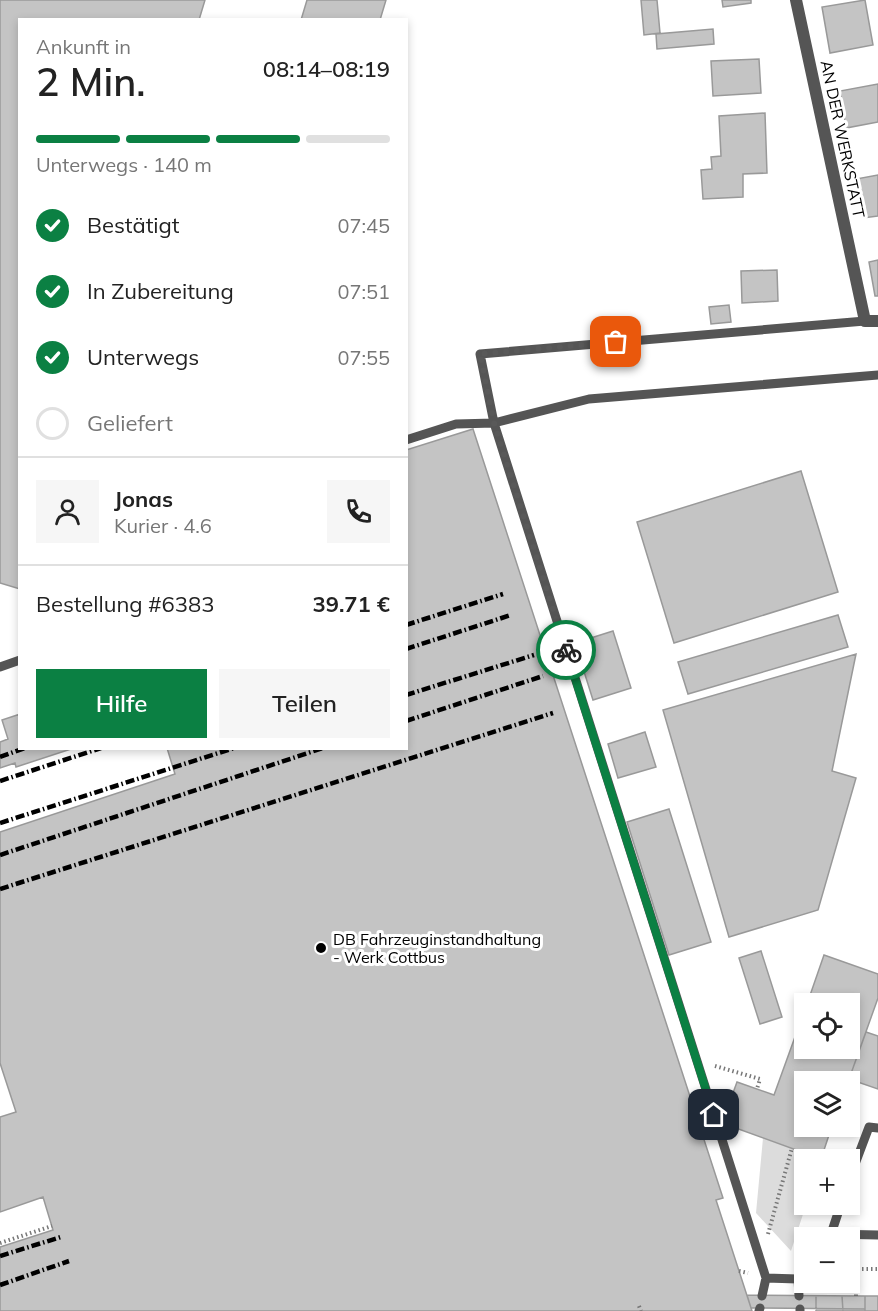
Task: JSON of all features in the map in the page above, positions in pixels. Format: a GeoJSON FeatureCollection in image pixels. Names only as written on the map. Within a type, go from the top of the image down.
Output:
{"type":"FeatureCollection","features":[{"type":"Feature","properties":{"kind":"street","name":"AN DER WERKSTATT"},"geometry":{"type":"LineString","coordinates":[[796,0],[872,321]]}},
{"type":"Feature","properties":{"kind":"lane"},"geometry":{"type":"LineString","coordinates":[[762,1296],[766,1278],[494,423],[480,354],[872,321]]}},
{"type":"Feature","properties":{"kind":"lane"},"geometry":{"type":"LineString","coordinates":[[408,439],[456,424],[494,423],[589,399],[878,375]]}},
{"type":"Feature","properties":{"kind":"lane"},"geometry":{"type":"LineString","coordinates":[[0,667],[18,661]]}},
{"type":"Feature","properties":{"kind":"lane"},"geometry":{"type":"LineString","coordinates":[[860,1150],[869,1126],[878,1128]]}},
{"type":"Feature","properties":{"kind":"lane"},"geometry":{"type":"LineString","coordinates":[[860,1235],[878,1235]]}},
{"type":"Feature","properties":{"kind":"lane"},"geometry":{"type":"LineString","coordinates":[[766,1278],[794,1279]]}},
{"type":"Feature","properties":{"kind":"path"},"geometry":{"type":"LineString","coordinates":[[697,1062],[760,1079],[757,1089]]}},
{"type":"Feature","properties":{"kind":"path"},"geometry":{"type":"LineString","coordinates":[[768,1234],[792,1148]]}},
{"type":"Feature","properties":{"kind":"path"},"geometry":{"type":"LineString","coordinates":[[0,1243],[52,1226]]}},
{"type":"Feature","properties":{"kind":"path"},"geometry":{"type":"LineString","coordinates":[[856,1296],[855,1269],[878,1269]]}},
{"type":"Feature","properties":{"kind":"shaded area"},"geometry":{"type":"Polygon","coordinates":[[[763,1138],[794,1149],[794,1215],[803,1215],[799,1227],[794,1227],[794,1242],[791,1251],[756,1213],[763,1138]]]}},
{"type":"Feature","properties":{"kind":"building"},"geometry":{"type":"Polygon","coordinates":[[[0,0],[205,0],[200,18],[18,18],[18,588],[0,583],[0,0]]]}},
{"type":"Feature","properties":{"kind":"building"},"geometry":{"type":"Polygon","coordinates":[[[307,0],[386,0],[381,18],[302,18],[307,0]]]}},
{"type":"Feature","properties":{"kind":"building"},"geometry":{"type":"Polygon","coordinates":[[[641,0],[657,0],[660,33],[644,35],[641,0]]]}},
{"type":"Feature","properties":{"kind":"building"},"geometry":{"type":"Polygon","coordinates":[[[722,0],[751,0],[751,3],[723,7],[722,0]]]}},
{"type":"Feature","properties":{"kind":"building"},"geometry":{"type":"Polygon","coordinates":[[[865,0],[873,45],[830,53],[822,7],[865,0]]]}},
{"type":"Feature","properties":{"kind":"building"},"geometry":{"type":"Polygon","coordinates":[[[713,29],[714,44],[657,49],[656,34],[713,29]]]}},
{"type":"Feature","properties":{"kind":"building"},"geometry":{"type":"Polygon","coordinates":[[[759,59],[761,93],[713,96],[711,61],[759,59]]]}},
{"type":"Feature","properties":{"kind":"building"},"geometry":{"type":"Polygon","coordinates":[[[878,84],[878,122],[846,128],[840,91],[878,84]]]}},
{"type":"Feature","properties":{"kind":"building"},"geometry":{"type":"Polygon","coordinates":[[[765,113],[767,173],[743,174],[743,197],[703,199],[701,170],[712,169],[711,157],[721,156],[719,116],[765,113]]]}},
{"type":"Feature","properties":{"kind":"building"},"geometry":{"type":"Polygon","coordinates":[[[878,175],[878,216],[863,218],[856,179],[878,175]]]}},
{"type":"Feature","properties":{"kind":"building"},"geometry":{"type":"Polygon","coordinates":[[[878,260],[878,296],[875,296],[869,262],[878,260]]]}},
{"type":"Feature","properties":{"kind":"building"},"geometry":{"type":"Polygon","coordinates":[[[777,270],[778,301],[742,303],[741,271],[777,270]]]}},
{"type":"Feature","properties":{"kind":"building"},"geometry":{"type":"Polygon","coordinates":[[[729,305],[731,322],[711,324],[709,307],[729,305]]]}},
{"type":"Feature","properties":{"kind":"building","name":"DB Fahrzeuginstandhaltung - Werk Cottbus"},"geometry":{"type":"Polygon","coordinates":[[[473,429],[723,1198],[716,1200],[752,1311],[0,1311],[0,1247],[53,1230],[43,1197],[0,1212],[0,1117],[16,1112],[0,1063],[0,832],[175,774],[168,750],[408,750],[408,449],[473,429]]]}},
{"type":"Feature","properties":{"kind":"building"},"geometry":{"type":"Polygon","coordinates":[[[801,471],[838,592],[674,643],[637,522],[801,471]]]}},
{"type":"Feature","properties":{"kind":"building"},"geometry":{"type":"Polygon","coordinates":[[[838,615],[848,647],[688,694],[678,662],[838,615]]]}},
{"type":"Feature","properties":{"kind":"building"},"geometry":{"type":"Polygon","coordinates":[[[613,631],[631,688],[593,700],[575,643],[613,631]]]}},
{"type":"Feature","properties":{"kind":"building"},"geometry":{"type":"Polygon","coordinates":[[[856,654],[832,771],[856,778],[818,910],[729,937],[663,710],[856,654]]]}},
{"type":"Feature","properties":{"kind":"building"},"geometry":{"type":"Polygon","coordinates":[[[18,715],[18,750],[68,750],[16,767],[15,763],[0,768],[0,742],[8,739],[2,720],[18,715]]]}},
{"type":"Feature","properties":{"kind":"building"},"geometry":{"type":"Polygon","coordinates":[[[645,732],[656,767],[618,778],[608,744],[645,732]]]}},
{"type":"Feature","properties":{"kind":"building"},"geometry":{"type":"Polygon","coordinates":[[[669,809],[711,942],[669,955],[627,822],[669,809]]]}},
{"type":"Feature","properties":{"kind":"building"},"geometry":{"type":"Polygon","coordinates":[[[761,951],[782,1017],[760,1024],[739,958],[761,951]]]}},
{"type":"Feature","properties":{"kind":"building"},"geometry":{"type":"Polygon","coordinates":[[[824,955],[878,974],[878,998],[860,1048],[860,993],[811,993],[824,955]]]}},
{"type":"Feature","properties":{"kind":"building"},"geometry":{"type":"Polygon","coordinates":[[[866,1032],[878,1036],[878,1089],[860,1083],[860,1071],[852,1071],[856,1059],[860,1059],[860,1049],[866,1032]]]}},
{"type":"Feature","properties":{"kind":"building"},"geometry":{"type":"Polygon","coordinates":[[[794,1040],[794,1059],[856,1059],[852,1071],[794,1071],[794,1137],[828,1137],[824,1149],[794,1149],[722,1123],[737,1082],[774,1095],[794,1040]]]}},
{"type":"Feature","properties":{"kind":"building"},"geometry":{"type":"Polygon","coordinates":[[[747,1295],[865,1296],[865,1309],[751,1308],[747,1295]]]}},
{"type":"Feature","properties":{"kind":"building"},"geometry":{"type":"Polygon","coordinates":[[[816,1296],[842,1296],[843,1311],[816,1311],[816,1296]]]}},
{"type":"Feature","properties":{"kind":"building"},"geometry":{"type":"Polygon","coordinates":[[[842,1296],[865,1296],[865,1311],[843,1311],[842,1296]]]}},
{"type":"Feature","properties":{"kind":"building"},"geometry":{"type":"Polygon","coordinates":[[[865,1296],[878,1296],[878,1311],[865,1311],[865,1296]]]}},
{"type":"Feature","properties":{"kind":"railway"},"geometry":{"type":"LineString","coordinates":[[408,624],[503,594]]}},
{"type":"Feature","properties":{"kind":"railway"},"geometry":{"type":"LineString","coordinates":[[408,648],[511,615]]}},
{"type":"Feature","properties":{"kind":"railway"},"geometry":{"type":"LineString","coordinates":[[408,694],[534,655]]}},
{"type":"Feature","properties":{"kind":"railway"},"geometry":{"type":"LineString","coordinates":[[408,720],[543,676]]}},
{"type":"Feature","properties":{"kind":"railway"},"geometry":{"type":"LineString","coordinates":[[0,889],[553,713]]}},
{"type":"Feature","properties":{"kind":"railway"},"geometry":{"type":"LineString","coordinates":[[0,757],[19,750]]}},
{"type":"Feature","properties":{"kind":"railway"},"geometry":{"type":"LineString","coordinates":[[0,781],[95,750]]}},
{"type":"Feature","properties":{"kind":"railway"},"geometry":{"type":"LineString","coordinates":[[0,823],[228,750]]}},
{"type":"Feature","properties":{"kind":"railway"},"geometry":{"type":"LineString","coordinates":[[0,855],[317,750]]}},
{"type":"Feature","properties":{"kind":"railway"},"geometry":{"type":"LineString","coordinates":[[0,1256],[61,1237]]}},
{"type":"Feature","properties":{"kind":"railway"},"geometry":{"type":"LineString","coordinates":[[0,1285],[69,1261]]}},
{"type":"Feature","properties":{"kind":"way so far"},"geometry":{"type":"LineString","coordinates":[[566,650],[494,423],[480,354],[616,342]]}},
{"type":"Feature","properties":{"kind":"place","name":"DB Fahrzeuginstandhaltung - Werk Cottbus"},"geometry":{"type":"Point","coordinates":[321,948]}},
{"type":"Feature","properties":{"kind":"route"},"geometry":{"type":"LineString","coordinates":[[566,650],[714,1115]]}}]}
